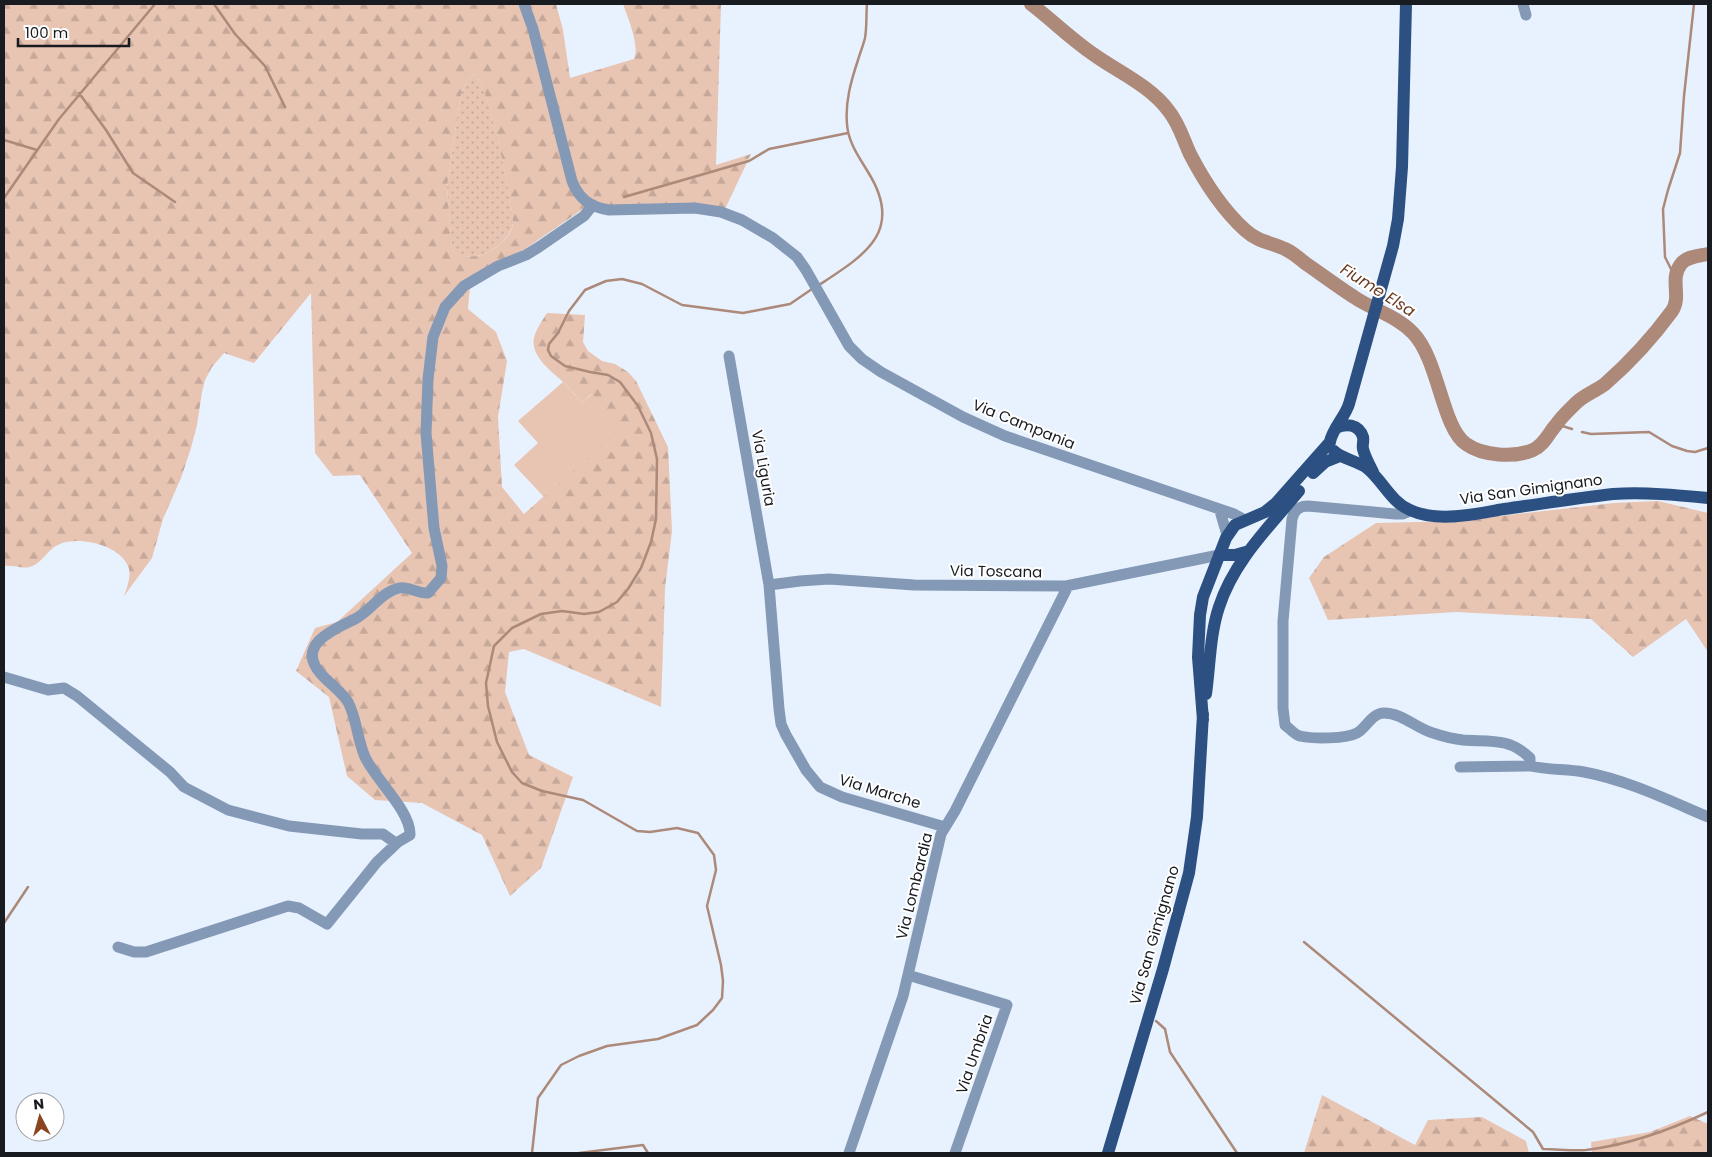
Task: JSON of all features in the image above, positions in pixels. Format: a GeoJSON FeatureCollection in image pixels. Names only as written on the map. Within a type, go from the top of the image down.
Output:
{"type":"FeatureCollection","features":[{"type":"Feature","properties":{"kind":"main road","name":"Via San Gimignano"},"geometry":{"type":"LineString","coordinates":[[1202,720],[1198,657],[1199,620],[1203,597],[1227,535],[1234,526],[1265,512],[1275,505],[1330,442],[1336,428],[1346,414],[1352,393],[1398,219],[1401,180],[1406,4]]}},
{"type":"Feature","properties":{"kind":"main road","name":"Via San Gimignano"},"geometry":{"type":"LineString","coordinates":[[1352,393],[1352,407],[1357,428],[1363,437],[1362,447],[1374,474],[1393,498],[1410,510],[1428,515],[1453,516],[1622,494],[1708,498]]}},
{"type":"Feature","properties":{"kind":"main road"},"geometry":{"type":"LineString","coordinates":[[1336,428],[1347,424],[1357,428]]}},
{"type":"Feature","properties":{"kind":"main road","name":"Via San Gimignano"},"geometry":{"type":"LineString","coordinates":[[1330,442],[1333,450],[1374,474]]}},
{"type":"Feature","properties":{"kind":"main road","name":"Via San Gimignano"},"geometry":{"type":"LineString","coordinates":[[1108,1153],[1163,969],[1191,867],[1198,812],[1202,720],[1212,641],[1219,608],[1231,580],[1253,546],[1320,466],[1325,462],[1356,454],[1362,447]]}},
{"type":"Feature","properties":{"kind":"main road"},"geometry":{"type":"LineString","coordinates":[[1219,555],[1235,554],[1253,546],[1256,526],[1244,520]]}},
{"type":"Feature","properties":{"kind":"street"},"geometry":{"type":"LineString","coordinates":[[118,947],[134,952],[146,952],[288,906],[299,908],[327,924],[377,862],[398,842],[410,836],[410,829],[393,798],[365,758],[347,701],[338,689],[321,674],[314,664],[313,656],[315,646],[320,638],[358,617],[389,593],[400,588],[420,593],[428,592],[441,578],[442,566],[434,528],[426,433],[428,380],[433,337],[446,307],[464,286],[498,266],[539,247],[584,216],[593,205],[580,197],[572,181],[533,29],[524,4]]}},
{"type":"Feature","properties":{"kind":"street","name":"Via Campania"},"geometry":{"type":"LineString","coordinates":[[593,205],[613,210],[695,208],[726,214],[754,226],[794,254],[806,270],[846,343],[862,359],[888,376],[963,417],[1012,439],[1220,511],[1234,514],[1244,520]]}},
{"type":"Feature","properties":{"kind":"street","name":"Via Liguria"},"geometry":{"type":"LineString","coordinates":[[729,356],[770,585],[781,724]]}},
{"type":"Feature","properties":{"kind":"street"},"geometry":{"type":"LineString","coordinates":[[1410,510],[1400,514],[1308,506],[1297,509],[1292,519],[1283,621],[1283,708],[1285,725],[1299,736],[1338,738],[1356,734],[1381,713],[1394,714],[1431,733],[1460,740],[1497,741],[1509,744],[1521,749],[1530,758],[1530,766]]}},
{"type":"Feature","properties":{"kind":"street"},"geometry":{"type":"LineString","coordinates":[[1220,511],[1227,535]]}},
{"type":"Feature","properties":{"kind":"street","name":"Via Toscana"},"geometry":{"type":"LineString","coordinates":[[770,585],[829,579],[914,584],[1068,586],[1219,555]]}},
{"type":"Feature","properties":{"kind":"street","name":"Via Lombardia"},"geometry":{"type":"LineString","coordinates":[[849,1153],[896,1016],[908,975],[940,836],[1068,586]]}},
{"type":"Feature","properties":{"kind":"street"},"geometry":{"type":"LineString","coordinates":[[4,676],[48,690],[64,688],[170,772],[184,787],[228,810],[289,826],[362,834],[383,834],[394,842],[398,842]]}},
{"type":"Feature","properties":{"kind":"street","name":"Via Marche"},"geometry":{"type":"LineString","coordinates":[[781,724],[806,770],[815,782],[826,791],[842,798],[945,827]]}},
{"type":"Feature","properties":{"kind":"street"},"geometry":{"type":"LineString","coordinates":[[1460,766],[1530,766],[1542,769],[1584,772],[1626,784],[1708,817]]}},
{"type":"Feature","properties":{"kind":"street","name":"Via Umbria"},"geometry":{"type":"LineString","coordinates":[[908,975],[1007,1005],[955,1153]]}},
{"type":"Feature","properties":{"kind":"green space"},"geometry":{"type":"Polygon","coordinates":[[[4,4],[556,4],[563,30],[570,78],[634,59],[636,47],[623,4],[721,4],[716,165],[751,154],[725,209],[583,209],[470,287],[468,309],[496,332],[507,361],[498,417],[502,487],[524,514],[621,427],[591,394],[582,403],[543,363],[535,351],[534,338],[547,313],[585,315],[583,342],[588,351],[602,361],[615,364],[628,372],[636,381],[668,447],[672,531],[665,588],[661,707],[524,649],[509,652],[505,692],[529,755],[573,777],[541,868],[510,896],[482,835],[422,803],[375,800],[347,776],[329,697],[296,671],[315,628],[337,622],[412,553],[360,475],[333,476],[315,453],[311,293],[254,363],[224,353],[212,367],[205,380],[191,448],[181,478],[163,519],[152,558],[124,596],[128,585],[128,566],[116,553],[98,544],[78,541],[68,542],[56,546],[35,565],[30,567],[4,566],[4,4]],[[474,74],[466,82],[460,99],[447,187],[452,250],[457,254],[466,256],[482,255],[498,246],[510,234],[513,220],[508,185],[493,121],[485,94],[474,74]]]}},
{"type":"Feature","properties":{"kind":"green space"},"geometry":{"type":"Polygon","coordinates":[[[474,74],[485,93],[493,120],[508,184],[513,219],[510,233],[498,246],[482,255],[466,257],[460,256],[452,250],[447,187],[460,99],[468,79],[474,74]]]}},
{"type":"Feature","properties":{"kind":"green space"},"geometry":{"type":"Polygon","coordinates":[[[563,382],[582,403],[592,394],[622,427],[544,497],[514,465],[538,443],[518,421],[563,382]]]}},
{"type":"Feature","properties":{"kind":"green space"},"geometry":{"type":"Polygon","coordinates":[[[1658,501],[1708,513],[1708,652],[1686,619],[1633,657],[1591,619],[1456,612],[1328,620],[1309,578],[1324,557],[1376,523],[1457,521],[1614,503],[1658,501]]]}},
{"type":"Feature","properties":{"kind":"green space"},"geometry":{"type":"Polygon","coordinates":[[[1322,1095],[1415,1145],[1428,1120],[1482,1117],[1526,1141],[1529,1153],[1304,1153],[1322,1095]]]}},
{"type":"Feature","properties":{"kind":"green space"},"geometry":{"type":"Polygon","coordinates":[[[1690,1116],[1708,1124],[1708,1153],[1592,1153],[1591,1142],[1650,1132],[1690,1116]]]}},
{"type":"Feature","properties":{"kind":"waterway"},"geometry":{"type":"LineString","coordinates":[[4,198],[59,119],[155,4]]}},
{"type":"Feature","properties":{"kind":"waterway"},"geometry":{"type":"LineString","coordinates":[[214,4],[235,34],[265,66],[285,107]]}},
{"type":"Feature","properties":{"kind":"waterway"},"geometry":{"type":"LineString","coordinates":[[819,285],[864,252],[875,239],[881,226],[882,210],[878,193],[852,143],[847,124],[849,92],[865,38],[867,4]]}},
{"type":"Feature","properties":{"kind":"waterway","name":"Fiume Elsa"},"geometry":{"type":"LineString","coordinates":[[1031,4],[1085,48],[1143,86],[1160,101],[1175,120],[1190,154],[1208,185],[1229,213],[1245,230],[1259,239],[1290,252],[1361,302],[1407,327],[1422,345],[1429,359],[1451,424],[1458,436],[1466,444],[1481,451],[1508,455],[1525,453],[1540,445],[1560,419],[1579,400],[1614,376],[1665,321],[1675,305],[1676,276],[1681,264],[1690,258],[1708,254]]}},
{"type":"Feature","properties":{"kind":"waterway"},"geometry":{"type":"LineString","coordinates":[[1675,277],[1665,257],[1663,209],[1680,153],[1694,4]]}},
{"type":"Feature","properties":{"kind":"waterway"},"geometry":{"type":"LineString","coordinates":[[79,93],[106,130],[133,173],[175,202]]}},
{"type":"Feature","properties":{"kind":"waterway"},"geometry":{"type":"LineString","coordinates":[[624,197],[749,161],[769,149],[848,133]]}},
{"type":"Feature","properties":{"kind":"waterway"},"geometry":{"type":"LineString","coordinates":[[4,140],[37,150]]}},
{"type":"Feature","properties":{"kind":"waterway"},"geometry":{"type":"LineString","coordinates":[[532,1153],[538,1098],[561,1065],[607,1046],[658,1039],[697,1025],[713,1010],[722,998],[723,981],[707,906],[716,870],[714,855],[698,833],[677,828],[650,832],[637,831],[583,800],[542,791],[522,783],[512,772],[497,742],[488,706],[486,683],[494,646],[512,628],[541,614],[562,611],[584,614],[599,612],[617,602],[641,568],[651,542],[656,519],[657,459],[651,433],[638,406],[620,382],[608,375],[565,366],[551,356],[548,350],[549,344],[558,333],[569,311],[585,290],[606,281],[622,279],[642,284],[682,305],[743,313],[790,304],[812,289]]}},
{"type":"Feature","properties":{"kind":"waterway"},"geometry":{"type":"LineString","coordinates":[[1556,424],[1572,429]]}},
{"type":"Feature","properties":{"kind":"waterway"},"geometry":{"type":"LineString","coordinates":[[1582,432],[1591,434],[1649,432],[1672,446],[1687,451],[1695,452],[1708,448]]}},
{"type":"Feature","properties":{"kind":"waterway"},"geometry":{"type":"LineString","coordinates":[[4,923],[28,887]]}},
{"type":"Feature","properties":{"kind":"waterway"},"geometry":{"type":"LineString","coordinates":[[1304,942],[1533,1132],[1543,1149],[1586,1150],[1602,1148],[1664,1131],[1708,1112]]}},
{"type":"Feature","properties":{"kind":"waterway"},"geometry":{"type":"LineString","coordinates":[[1156,1021],[1165,1029],[1170,1052],[1237,1153]]}},
{"type":"Feature","properties":{"kind":"waterway"},"geometry":{"type":"LineString","coordinates":[[579,1153],[643,1145],[648,1153]]}}]}
